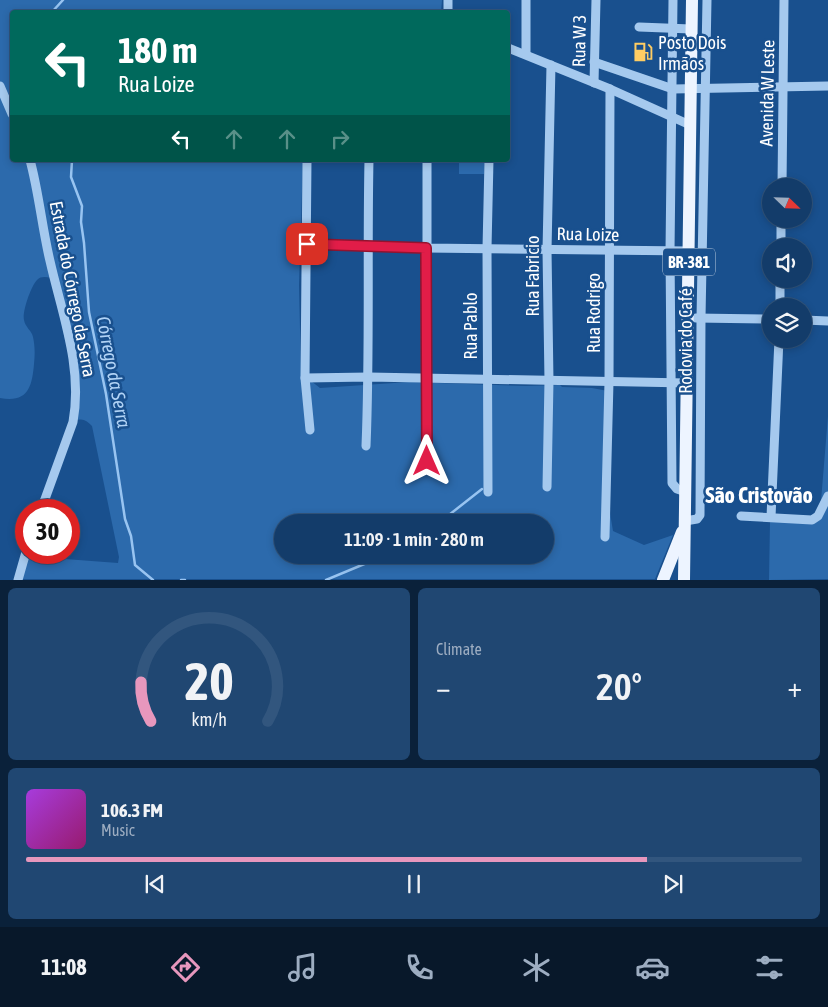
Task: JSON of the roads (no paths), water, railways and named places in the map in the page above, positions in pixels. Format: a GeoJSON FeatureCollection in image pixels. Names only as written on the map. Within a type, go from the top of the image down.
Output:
{"type":"FeatureCollection","features":[{"type":"Feature","properties":{"kind":"main road","name":"BR-381"},"geometry":{"type":"LineString","coordinates":[[687,578],[685,523],[692,5]]}},
{"type":"Feature","properties":{"kind":"main road"},"geometry":{"type":"LineString","coordinates":[[664,580],[685,523]]}},
{"type":"Feature","properties":{"kind":"main road"},"geometry":{"type":"LineString","coordinates":[[664,580],[673,576],[687,578]]}},
{"type":"Feature","properties":{"kind":"street"},"geometry":{"type":"LineString","coordinates":[[526,0],[526,54]]}},
{"type":"Feature","properties":{"kind":"street","name":"Rua W 3"},"geometry":{"type":"LineString","coordinates":[[594,83],[596,0]]}},
{"type":"Feature","properties":{"kind":"street","name":"Rodovia do Café"},"geometry":{"type":"LineString","coordinates":[[685,523],[697,519],[700,515],[701,318],[707,0]]}},
{"type":"Feature","properties":{"kind":"street","name":"Avenida W Leste"},"geometry":{"type":"LineString","coordinates":[[782,178],[784,0]]}},
{"type":"Feature","properties":{"kind":"street"},"geometry":{"type":"LineString","coordinates":[[686,492],[677,489],[672,483],[670,251],[673,5],[692,5]]}},
{"type":"Feature","properties":{"kind":"street"},"geometry":{"type":"LineString","coordinates":[[639,27],[691,29]]}},
{"type":"Feature","properties":{"kind":"street"},"geometry":{"type":"LineString","coordinates":[[510,49],[610,89],[690,125]]}},
{"type":"Feature","properties":{"kind":"street"},"geometry":{"type":"LineString","coordinates":[[594,62],[673,89],[828,86]]}},
{"type":"Feature","properties":{"kind":"street","name":"Rua Fabricio"},"geometry":{"type":"LineString","coordinates":[[547,488],[549,381],[547,250],[551,65]]}},
{"type":"Feature","properties":{"kind":"street"},"geometry":{"type":"LineString","coordinates":[[0,86],[10,109]]}},
{"type":"Feature","properties":{"kind":"street","name":"Rua Rodrigo"},"geometry":{"type":"LineString","coordinates":[[605,537],[609,382],[610,89]]}},
{"type":"Feature","properties":{"kind":"street","name":"Estrada do Córrego da Serra"},"geometry":{"type":"LineString","coordinates":[[30,162],[50,262],[70,341],[76,385],[76,407],[73,422],[45,499]]}},
{"type":"Feature","properties":{"kind":"street"},"geometry":{"type":"LineString","coordinates":[[308,162],[305,378],[310,430]]}},
{"type":"Feature","properties":{"kind":"street"},"geometry":{"type":"LineString","coordinates":[[366,446],[369,377],[367,246],[369,162]]}},
{"type":"Feature","properties":{"kind":"street"},"geometry":{"type":"LineString","coordinates":[[427,162],[427,461]]}},
{"type":"Feature","properties":{"kind":"street","name":"Rua Pablo"},"geometry":{"type":"LineString","coordinates":[[488,492],[486,380],[489,162]]}},
{"type":"Feature","properties":{"kind":"street","name":"Rua Loize"},"geometry":{"type":"LineString","coordinates":[[307,244],[426,248],[689,251]]}},
{"type":"Feature","properties":{"kind":"street"},"geometry":{"type":"LineString","coordinates":[[688,319],[762,319]]}},
{"type":"Feature","properties":{"kind":"street"},"geometry":{"type":"LineString","coordinates":[[812,320],[828,321]]}},
{"type":"Feature","properties":{"kind":"street"},"geometry":{"type":"LineString","coordinates":[[771,517],[778,348]]}},
{"type":"Feature","properties":{"kind":"street"},"geometry":{"type":"LineString","coordinates":[[305,378],[369,377],[687,383]]}},
{"type":"Feature","properties":{"kind":"street"},"geometry":{"type":"LineString","coordinates":[[741,516],[812,520],[818,516],[828,496]]}},
{"type":"Feature","properties":{"kind":"street"},"geometry":{"type":"LineString","coordinates":[[18,580],[23,564]]}},
{"type":"Feature","properties":{"kind":"waterway","name":"Córrego da Serra"},"geometry":{"type":"LineString","coordinates":[[54,10],[63,0]]}},
{"type":"Feature","properties":{"kind":"waterway","name":"Córrego da Serra"},"geometry":{"type":"LineString","coordinates":[[72,162],[71,177],[82,206],[81,222],[89,312],[106,394],[125,519],[131,536],[135,565],[153,580]]}},
{"type":"Feature","properties":{"kind":"waterway"},"geometry":{"type":"LineString","coordinates":[[450,514],[482,489]]}},
{"type":"Feature","properties":{"kind":"waterway"},"geometry":{"type":"LineString","coordinates":[[326,580],[364,564]]}},
{"type":"Feature","properties":{"kind":"place","name":"Posto Dois Irmãos"},"geometry":{"type":"Point","coordinates":[643,52]}},
{"type":"Feature","properties":{"kind":"district","name":"São Cristovão"},"geometry":{"type":"Point","coordinates":[759,495]}}]}
